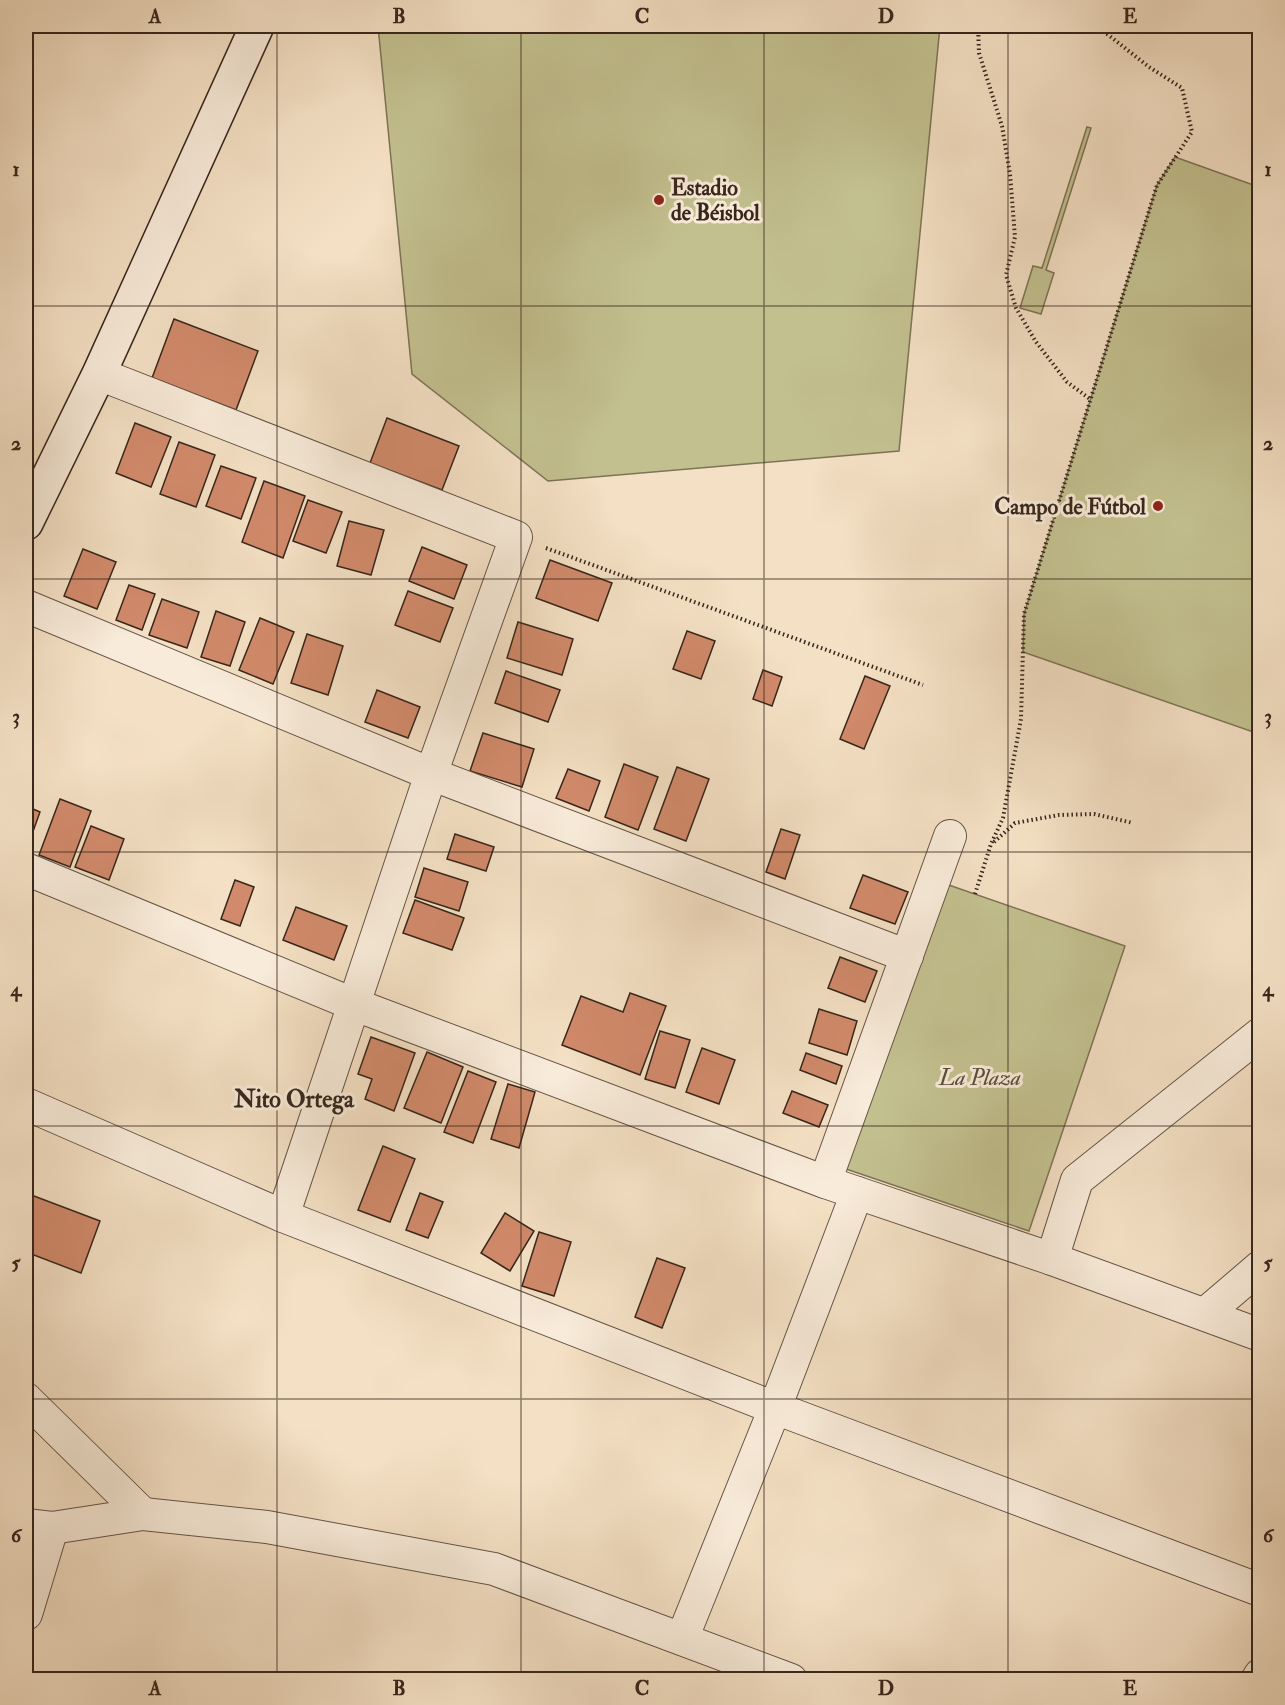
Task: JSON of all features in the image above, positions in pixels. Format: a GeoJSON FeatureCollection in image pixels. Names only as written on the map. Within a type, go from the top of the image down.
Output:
{"type":"FeatureCollection","features":[{"type":"Feature","properties":{"kind":"street"},"geometry":{"type":"LineString","coordinates":[[26,523],[99,374],[257,26]]}},
{"type":"Feature","properties":{"kind":"street"},"geometry":{"type":"LineString","coordinates":[[99,374],[516,537],[431,774],[283,1216]]}},
{"type":"Feature","properties":{"kind":"street"},"geometry":{"type":"LineString","coordinates":[[26,606],[431,774],[907,956]]}},
{"type":"Feature","properties":{"kind":"street"},"geometry":{"type":"LineString","coordinates":[[825,1182],[950,836]]}},
{"type":"Feature","properties":{"kind":"street"},"geometry":{"type":"LineString","coordinates":[[26,869],[354,1004],[825,1182],[1052,1259],[1260,1335]]}},
{"type":"Feature","properties":{"kind":"street"},"geometry":{"type":"LineString","coordinates":[[1052,1259],[1077,1180],[1260,1034]]}},
{"type":"Feature","properties":{"kind":"street"},"geometry":{"type":"LineString","coordinates":[[26,1104],[283,1216],[775,1408],[1260,1590]]}},
{"type":"Feature","properties":{"kind":"street"},"geometry":{"type":"LineString","coordinates":[[682,1639],[775,1408],[857,1193]]}},
{"type":"Feature","properties":{"kind":"street"},"geometry":{"type":"LineString","coordinates":[[1205,1314],[1260,1267]]}},
{"type":"Feature","properties":{"kind":"street"},"geometry":{"type":"LineString","coordinates":[[26,1399],[142,1514]]}},
{"type":"Feature","properties":{"kind":"street"},"geometry":{"type":"LineString","coordinates":[[26,1614],[39,1527],[142,1514],[267,1527],[494,1569],[791,1680]]}},
{"type":"Feature","properties":{"kind":"street"},"geometry":{"type":"LineString","coordinates":[[1257,1680],[1260,1676]]}},
{"type":"Feature","properties":{"kind":"path"},"geometry":{"type":"LineString","coordinates":[[978,26],[979,53],[1002,126],[1010,174],[1015,237],[1006,275],[1016,308],[1036,342],[1067,382],[1090,399]]}},
{"type":"Feature","properties":{"kind":"path"},"geometry":{"type":"LineString","coordinates":[[975,894],[991,844],[1003,818],[1021,719],[1024,614],[1157,185],[1192,132],[1182,88],[1149,67],[1097,26]]}},
{"type":"Feature","properties":{"kind":"path"},"geometry":{"type":"LineString","coordinates":[[516,537],[923,685]]}},
{"type":"Feature","properties":{"kind":"path"},"geometry":{"type":"LineString","coordinates":[[991,844],[1015,823],[1038,818],[1094,814],[1133,823]]}},
{"type":"Feature","properties":{"kind":"green space","name":"Estadio de Béisbol"},"geometry":{"type":"Polygon","coordinates":[[[378,26],[940,26],[899,451],[548,481],[412,374],[378,26]]]}},
{"type":"Feature","properties":{"kind":"green space"},"geometry":{"type":"Polygon","coordinates":[[[1087,127],[1091,128],[1046,270],[1054,273],[1041,314],[1020,308],[1033,266],[1042,268],[1087,127]]]}},
{"type":"Feature","properties":{"kind":"green space","name":"Campo de Fútbol"},"geometry":{"type":"Polygon","coordinates":[[[1175,157],[1259,187],[1259,734],[1023,652],[1024,614],[1157,185],[1175,157]]]}},
{"type":"Feature","properties":{"kind":"green space","name":"La Plaza"},"geometry":{"type":"Polygon","coordinates":[[[943,883],[1125,946],[1029,1231],[846,1169],[943,883]]]}},
{"type":"Feature","properties":{"kind":"building"},"geometry":{"type":"Polygon","coordinates":[[[174,319],[258,351],[236,410],[152,378],[174,319]]]}},
{"type":"Feature","properties":{"kind":"building"},"geometry":{"type":"Polygon","coordinates":[[[387,418],[459,446],[442,490],[370,463],[387,418]]]}},
{"type":"Feature","properties":{"kind":"building"},"geometry":{"type":"Polygon","coordinates":[[[135,423],[171,437],[151,487],[116,473],[135,423]]]}},
{"type":"Feature","properties":{"kind":"building"},"geometry":{"type":"Polygon","coordinates":[[[179,442],[215,455],[196,507],[160,494],[179,442]]]}},
{"type":"Feature","properties":{"kind":"building"},"geometry":{"type":"Polygon","coordinates":[[[221,466],[256,478],[241,519],[206,506],[221,466]]]}},
{"type":"Feature","properties":{"kind":"building"},"geometry":{"type":"Polygon","coordinates":[[[264,481],[305,496],[283,558],[242,542],[264,481]]]}},
{"type":"Feature","properties":{"kind":"building"},"geometry":{"type":"Polygon","coordinates":[[[308,500],[342,512],[326,553],[293,541],[308,500]]]}},
{"type":"Feature","properties":{"kind":"building"},"geometry":{"type":"Polygon","coordinates":[[[349,521],[384,530],[371,575],[337,566],[349,521]]]}},
{"type":"Feature","properties":{"kind":"building"},"geometry":{"type":"Polygon","coordinates":[[[422,547],[467,565],[454,599],[409,581],[422,547]]]}},
{"type":"Feature","properties":{"kind":"building"},"geometry":{"type":"Polygon","coordinates":[[[83,549],[116,562],[97,609],[64,596],[83,549]]]}},
{"type":"Feature","properties":{"kind":"building"},"geometry":{"type":"Polygon","coordinates":[[[550,560],[612,583],[598,621],[536,598],[550,560]]]}},
{"type":"Feature","properties":{"kind":"building"},"geometry":{"type":"Polygon","coordinates":[[[129,585],[155,594],[142,630],[116,620],[129,585]]]}},
{"type":"Feature","properties":{"kind":"building"},"geometry":{"type":"Polygon","coordinates":[[[408,591],[453,608],[440,642],[395,625],[408,591]]]}},
{"type":"Feature","properties":{"kind":"building"},"geometry":{"type":"Polygon","coordinates":[[[162,599],[199,612],[187,648],[149,635],[162,599]]]}},
{"type":"Feature","properties":{"kind":"building"},"geometry":{"type":"Polygon","coordinates":[[[216,611],[245,622],[230,666],[201,657],[216,611]]]}},
{"type":"Feature","properties":{"kind":"building"},"geometry":{"type":"Polygon","coordinates":[[[260,618],[294,632],[273,684],[239,670],[260,618]]]}},
{"type":"Feature","properties":{"kind":"building"},"geometry":{"type":"Polygon","coordinates":[[[518,622],[573,639],[562,675],[507,658],[518,622]]]}},
{"type":"Feature","properties":{"kind":"building"},"geometry":{"type":"Polygon","coordinates":[[[687,631],[715,641],[701,679],[673,669],[687,631]]]}},
{"type":"Feature","properties":{"kind":"building"},"geometry":{"type":"Polygon","coordinates":[[[307,634],[343,646],[328,695],[291,683],[307,634]]]}},
{"type":"Feature","properties":{"kind":"building"},"geometry":{"type":"Polygon","coordinates":[[[763,670],[782,677],[772,706],[753,699],[763,670]]]}},
{"type":"Feature","properties":{"kind":"building"},"geometry":{"type":"Polygon","coordinates":[[[506,671],[560,690],[548,722],[495,703],[506,671]]]}},
{"type":"Feature","properties":{"kind":"building"},"geometry":{"type":"Polygon","coordinates":[[[865,676],[890,686],[864,749],[840,739],[865,676]]]}},
{"type":"Feature","properties":{"kind":"building"},"geometry":{"type":"Polygon","coordinates":[[[377,690],[420,707],[408,738],[365,722],[377,690]]]}},
{"type":"Feature","properties":{"kind":"building"},"geometry":{"type":"Polygon","coordinates":[[[483,733],[534,749],[522,787],[470,771],[483,733]]]}},
{"type":"Feature","properties":{"kind":"building"},"geometry":{"type":"Polygon","coordinates":[[[624,764],[658,777],[638,830],[605,817],[624,764]]]}},
{"type":"Feature","properties":{"kind":"building"},"geometry":{"type":"Polygon","coordinates":[[[677,767],[709,779],[686,841],[654,829],[677,767]]]}},
{"type":"Feature","properties":{"kind":"building"},"geometry":{"type":"Polygon","coordinates":[[[568,769],[600,781],[589,811],[556,798],[568,769]]]}},
{"type":"Feature","properties":{"kind":"building"},"geometry":{"type":"Polygon","coordinates":[[[60,799],[91,811],[70,867],[39,855],[60,799]]]}},
{"type":"Feature","properties":{"kind":"building"},"geometry":{"type":"Polygon","coordinates":[[[26,806],[40,812],[26,851],[26,806]]]}},
{"type":"Feature","properties":{"kind":"building"},"geometry":{"type":"Polygon","coordinates":[[[91,826],[124,839],[109,880],[75,867],[91,826]]]}},
{"type":"Feature","properties":{"kind":"building"},"geometry":{"type":"Polygon","coordinates":[[[781,829],[800,835],[785,879],[766,872],[781,829]]]}},
{"type":"Feature","properties":{"kind":"building"},"geometry":{"type":"Polygon","coordinates":[[[455,834],[494,847],[486,871],[447,859],[455,834]]]}},
{"type":"Feature","properties":{"kind":"building"},"geometry":{"type":"Polygon","coordinates":[[[424,868],[468,882],[459,911],[415,897],[424,868]]]}},
{"type":"Feature","properties":{"kind":"building"},"geometry":{"type":"Polygon","coordinates":[[[863,875],[908,892],[895,924],[850,908],[863,875]]]}},
{"type":"Feature","properties":{"kind":"building"},"geometry":{"type":"Polygon","coordinates":[[[235,880],[254,887],[240,926],[221,919],[235,880]]]}},
{"type":"Feature","properties":{"kind":"building"},"geometry":{"type":"Polygon","coordinates":[[[415,900],[464,918],[452,950],[403,933],[415,900]]]}},
{"type":"Feature","properties":{"kind":"building"},"geometry":{"type":"Polygon","coordinates":[[[296,907],[347,926],[334,960],[283,940],[296,907]]]}},
{"type":"Feature","properties":{"kind":"building"},"geometry":{"type":"Polygon","coordinates":[[[840,957],[877,971],[865,1002],[828,988],[840,957]]]}},
{"type":"Feature","properties":{"kind":"building"},"geometry":{"type":"Polygon","coordinates":[[[630,993],[666,1006],[640,1075],[562,1045],[581,996],[623,1012],[630,993]]]}},
{"type":"Feature","properties":{"kind":"building"},"geometry":{"type":"Polygon","coordinates":[[[819,1009],[857,1021],[847,1055],[809,1043],[819,1009]]]}},
{"type":"Feature","properties":{"kind":"building"},"geometry":{"type":"Polygon","coordinates":[[[660,1031],[690,1040],[675,1088],[645,1079],[660,1031]]]}},
{"type":"Feature","properties":{"kind":"building"},"geometry":{"type":"Polygon","coordinates":[[[371,1037],[415,1053],[394,1111],[365,1099],[372,1079],[358,1074],[371,1037]]]}},
{"type":"Feature","properties":{"kind":"building"},"geometry":{"type":"Polygon","coordinates":[[[702,1048],[735,1060],[719,1104],[686,1092],[702,1048]]]}},
{"type":"Feature","properties":{"kind":"building"},"geometry":{"type":"Polygon","coordinates":[[[427,1052],[463,1067],[441,1123],[404,1108],[427,1052]]]}},
{"type":"Feature","properties":{"kind":"building"},"geometry":{"type":"Polygon","coordinates":[[[806,1053],[842,1066],[836,1084],[800,1070],[806,1053]]]}},
{"type":"Feature","properties":{"kind":"building"},"geometry":{"type":"Polygon","coordinates":[[[468,1071],[496,1082],[473,1143],[444,1132],[468,1071]]]}},
{"type":"Feature","properties":{"kind":"building"},"geometry":{"type":"Polygon","coordinates":[[[508,1084],[535,1092],[519,1148],[491,1139],[508,1084]]]}},
{"type":"Feature","properties":{"kind":"building"},"geometry":{"type":"Polygon","coordinates":[[[792,1091],[828,1105],[819,1127],[783,1113],[792,1091]]]}},
{"type":"Feature","properties":{"kind":"building"},"geometry":{"type":"Polygon","coordinates":[[[383,1146],[415,1159],[390,1222],[358,1210],[383,1146]]]}},
{"type":"Feature","properties":{"kind":"building"},"geometry":{"type":"Polygon","coordinates":[[[26,1193],[100,1221],[81,1273],[26,1252],[26,1193]]]}},
{"type":"Feature","properties":{"kind":"building"},"geometry":{"type":"Polygon","coordinates":[[[420,1193],[443,1202],[428,1238],[406,1230],[420,1193]]]}},
{"type":"Feature","properties":{"kind":"building"},"geometry":{"type":"Polygon","coordinates":[[[505,1213],[534,1231],[510,1271],[481,1253],[505,1213]]]}},
{"type":"Feature","properties":{"kind":"building"},"geometry":{"type":"Polygon","coordinates":[[[539,1232],[571,1242],[554,1296],[522,1286],[539,1232]]]}},
{"type":"Feature","properties":{"kind":"building"},"geometry":{"type":"Polygon","coordinates":[[[657,1258],[685,1268],[662,1328],[635,1317],[657,1258]]]}},
{"type":"Feature","properties":{"kind":"place","name":"Estadio de Béisbol"},"geometry":{"type":"Point","coordinates":[659,200]}},
{"type":"Feature","properties":{"kind":"place","name":"Campo de Fútbol"},"geometry":{"type":"Point","coordinates":[1158,506]}},
{"type":"Feature","properties":{"kind":"district","name":"Nito Ortega"},"geometry":{"type":"Point","coordinates":[294,1099]}}]}
